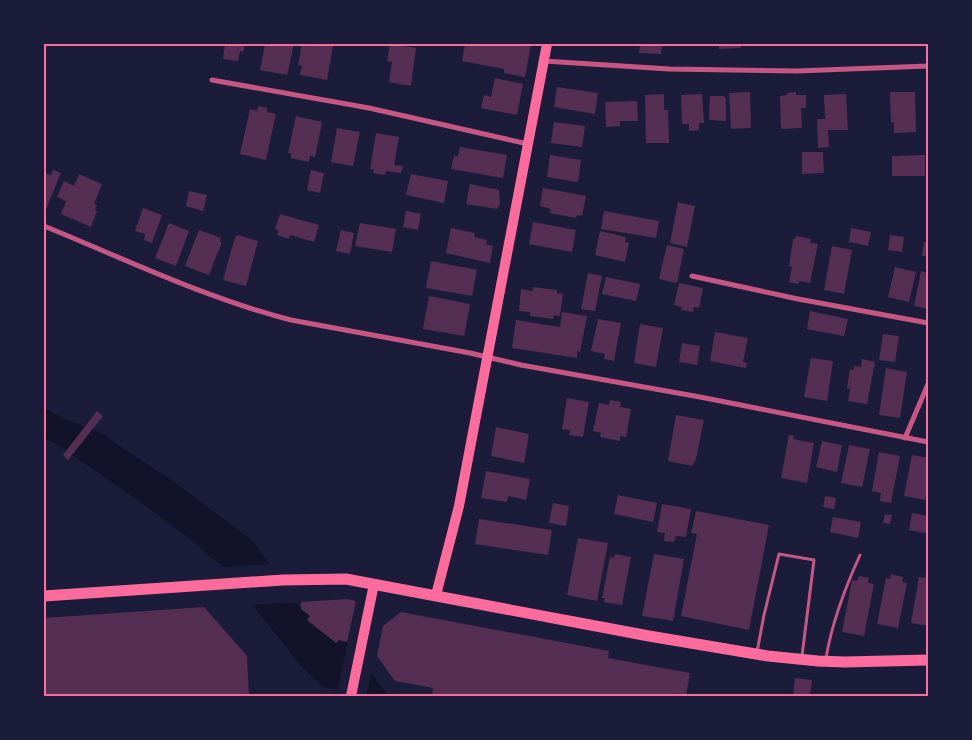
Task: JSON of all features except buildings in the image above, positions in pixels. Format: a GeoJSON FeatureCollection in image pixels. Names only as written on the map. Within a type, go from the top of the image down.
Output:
{"type":"FeatureCollection","features":[{"type":"Feature","properties":{"kind":"main road"},"geometry":{"type":"LineString","coordinates":[[436,595],[459,506],[547,44]]}},
{"type":"Feature","properties":{"kind":"main road"},"geometry":{"type":"LineString","coordinates":[[44,596],[283,580],[346,579],[649,636],[757,654],[825,661],[928,660]]}},
{"type":"Feature","properties":{"kind":"main road"},"geometry":{"type":"LineString","coordinates":[[351,696],[374,584]]}},
{"type":"Feature","properties":{"kind":"street"},"geometry":{"type":"LineString","coordinates":[[544,61],[669,69],[797,71],[928,66]]}},
{"type":"Feature","properties":{"kind":"street"},"geometry":{"type":"LineString","coordinates":[[212,80],[368,108],[528,144]]}},
{"type":"Feature","properties":{"kind":"street"},"geometry":{"type":"LineString","coordinates":[[44,226],[210,295],[291,320],[521,366],[700,396],[928,442]]}},
{"type":"Feature","properties":{"kind":"street"},"geometry":{"type":"LineString","coordinates":[[692,276],[798,299],[928,323]]}},
{"type":"Feature","properties":{"kind":"street"},"geometry":{"type":"LineString","coordinates":[[906,438],[928,384]]}},
{"type":"Feature","properties":{"kind":"lane"},"geometry":{"type":"LineString","coordinates":[[757,654],[764,615],[779,554],[814,560],[801,659]]}},
{"type":"Feature","properties":{"kind":"lane"},"geometry":{"type":"LineString","coordinates":[[825,661],[841,602],[860,555]]}},
{"type":"Feature","properties":{"kind":"shaded area"},"geometry":{"type":"Polygon","coordinates":[[[44,408],[62,418],[103,434],[173,481],[253,541],[301,609],[310,616],[308,620],[336,643],[339,640],[346,642],[389,696],[346,696],[340,690],[323,687],[301,666],[220,564],[139,501],[52,441],[44,439],[44,408]]]}},
{"type":"Feature","properties":{"kind":"pier"},"geometry":{"type":"Polygon","coordinates":[[[271,564],[300,602],[249,605],[220,567],[271,564]]]}},
{"type":"Feature","properties":{"kind":"pier"},"geometry":{"type":"Polygon","coordinates":[[[348,641],[372,670],[366,696],[342,696],[337,692],[348,641]]]}}]}
